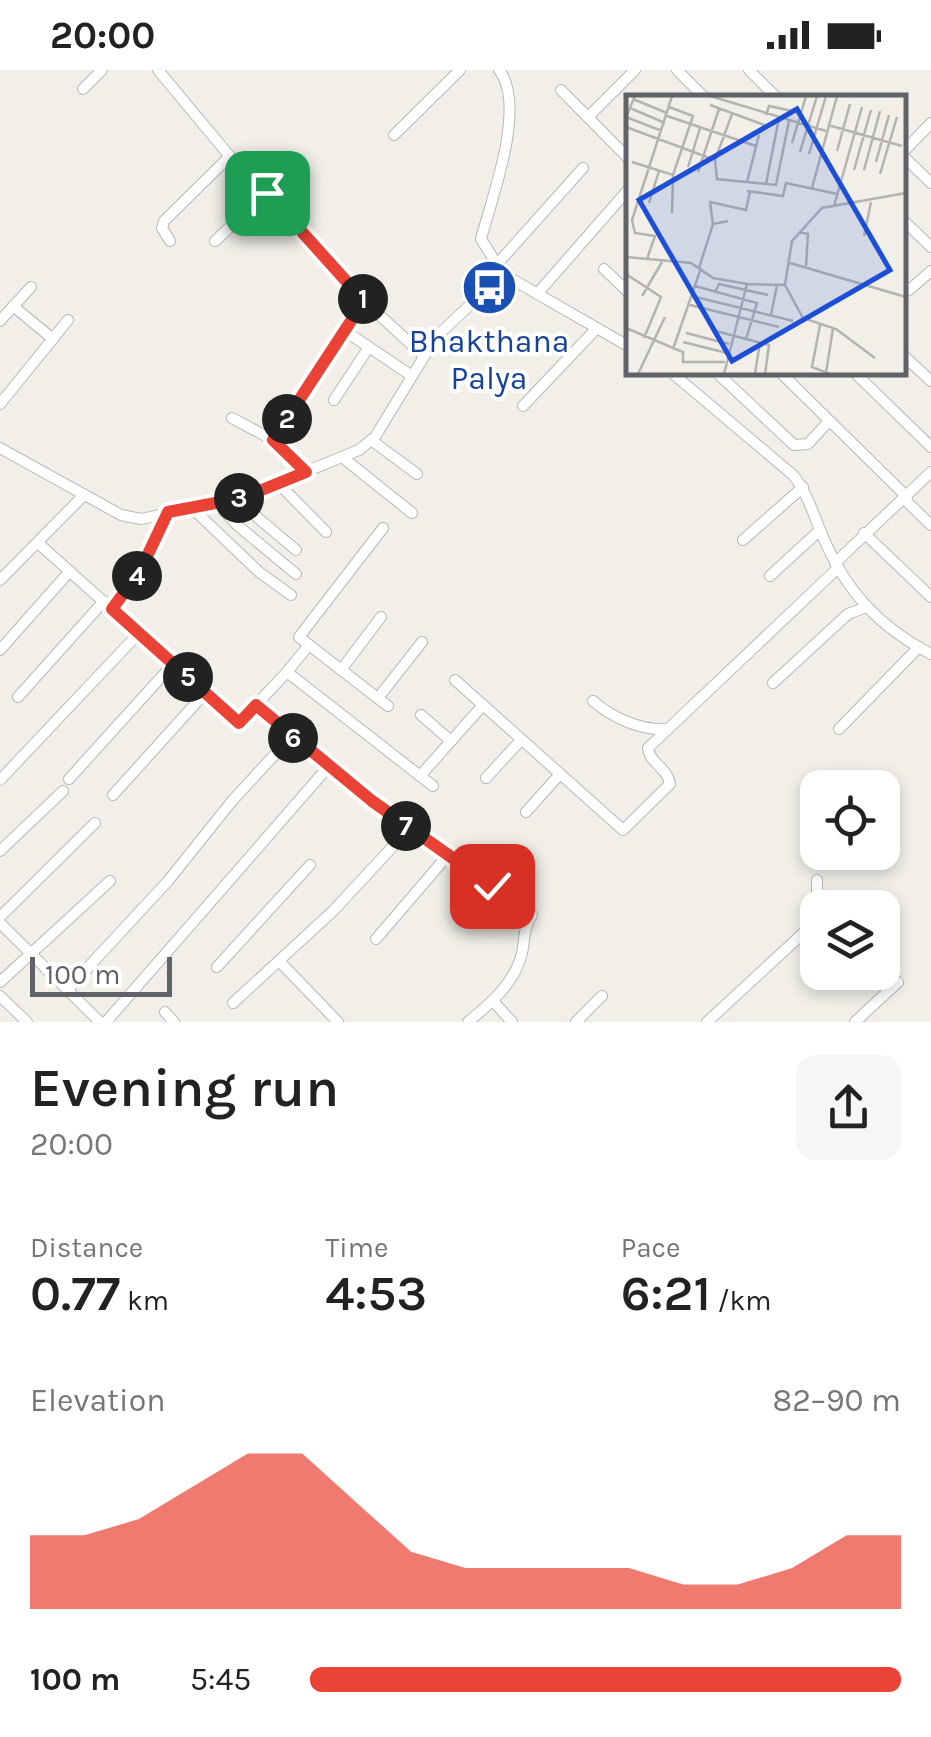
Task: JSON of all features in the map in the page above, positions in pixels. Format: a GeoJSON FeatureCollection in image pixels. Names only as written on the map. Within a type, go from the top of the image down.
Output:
{"type":"FeatureCollection","features":[{"type":"Feature","properties":{"kind":"street"},"geometry":{"type":"LineString","coordinates":[[83,89],[102,70]]}},
{"type":"Feature","properties":{"kind":"street"},"geometry":{"type":"LineString","coordinates":[[158,70],[230,156],[364,301],[424,356]]}},
{"type":"Feature","properties":{"kind":"street"},"geometry":{"type":"LineString","coordinates":[[394,135],[460,70]]}},
{"type":"Feature","properties":{"kind":"street"},"geometry":{"type":"LineString","coordinates":[[498,70],[507,80],[510,124],[481,239],[501,268],[537,294],[626,345]]}},
{"type":"Feature","properties":{"kind":"street"},"geometry":{"type":"LineString","coordinates":[[588,117],[635,70]]}},
{"type":"Feature","properties":{"kind":"street"},"geometry":{"type":"LineString","coordinates":[[677,70],[703,95]]}},
{"type":"Feature","properties":{"kind":"street"},"geometry":{"type":"LineString","coordinates":[[749,70],[774,95]]}},
{"type":"Feature","properties":{"kind":"street"},"geometry":{"type":"LineString","coordinates":[[760,81],[770,70]]}},
{"type":"Feature","properties":{"kind":"street"},"geometry":{"type":"LineString","coordinates":[[561,90],[626,156]]}},
{"type":"Feature","properties":{"kind":"street"},"geometry":{"type":"LineString","coordinates":[[906,152],[931,123]]}},
{"type":"Feature","properties":{"kind":"street"},"geometry":{"type":"LineString","coordinates":[[170,241],[164,236],[164,220],[230,156]]}},
{"type":"Feature","properties":{"kind":"street"},"geometry":{"type":"LineString","coordinates":[[906,156],[931,183]]}},
{"type":"Feature","properties":{"kind":"street"},"geometry":{"type":"LineString","coordinates":[[0,448],[120,516],[141,519],[242,498],[360,450],[436,338],[501,268],[584,168]]}},
{"type":"Feature","properties":{"kind":"street"},"geometry":{"type":"LineString","coordinates":[[537,294],[626,192]]}},
{"type":"Feature","properties":{"kind":"street"},"geometry":{"type":"LineString","coordinates":[[215,241],[267,193]]}},
{"type":"Feature","properties":{"kind":"street"},"geometry":{"type":"LineString","coordinates":[[906,223],[931,248]]}},
{"type":"Feature","properties":{"kind":"street"},"geometry":{"type":"LineString","coordinates":[[604,269],[626,290]]}},
{"type":"Feature","properties":{"kind":"street"},"geometry":{"type":"LineString","coordinates":[[906,288],[909,290],[931,271]]}},
{"type":"Feature","properties":{"kind":"street"},"geometry":{"type":"LineString","coordinates":[[0,321],[30,287]]}},
{"type":"Feature","properties":{"kind":"street"},"geometry":{"type":"LineString","coordinates":[[273,440],[364,301]]}},
{"type":"Feature","properties":{"kind":"street"},"geometry":{"type":"LineString","coordinates":[[13,306],[52,340]]}},
{"type":"Feature","properties":{"kind":"street"},"geometry":{"type":"LineString","coordinates":[[0,404],[68,320]]}},
{"type":"Feature","properties":{"kind":"street"},"geometry":{"type":"LineString","coordinates":[[524,406],[597,328]]}},
{"type":"Feature","properties":{"kind":"street"},"geometry":{"type":"LineString","coordinates":[[345,331],[412,376]]}},
{"type":"Feature","properties":{"kind":"street"},"geometry":{"type":"LineString","coordinates":[[334,400],[368,346]]}},
{"type":"Feature","properties":{"kind":"street"},"geometry":{"type":"LineString","coordinates":[[906,358],[931,382]]}},
{"type":"Feature","properties":{"kind":"street"},"geometry":{"type":"LineString","coordinates":[[673,375],[803,487],[836,566],[864,608],[931,654]]}},
{"type":"Feature","properties":{"kind":"street"},"geometry":{"type":"LineString","coordinates":[[719,375],[794,446],[808,444],[829,420]]}},
{"type":"Feature","properties":{"kind":"street"},"geometry":{"type":"LineString","coordinates":[[783,375],[931,525]]}},
{"type":"Feature","properties":{"kind":"street"},"geometry":{"type":"LineString","coordinates":[[857,375],[931,447]]}},
{"type":"Feature","properties":{"kind":"street"},"geometry":{"type":"LineString","coordinates":[[232,418],[244,428],[273,440],[306,472]]}},
{"type":"Feature","properties":{"kind":"street"},"geometry":{"type":"LineString","coordinates":[[370,440],[417,474]]}},
{"type":"Feature","properties":{"kind":"street"},"geometry":{"type":"LineString","coordinates":[[342,457],[412,513]]}},
{"type":"Feature","properties":{"kind":"street"},"geometry":{"type":"LineString","coordinates":[[455,680],[623,830],[670,784],[670,777],[648,755],[648,748],[836,566],[864,533],[931,472]]}},
{"type":"Feature","properties":{"kind":"street"},"geometry":{"type":"LineString","coordinates":[[278,483],[326,532]]}},
{"type":"Feature","properties":{"kind":"street"},"geometry":{"type":"LineString","coordinates":[[743,540],[803,487]]}},
{"type":"Feature","properties":{"kind":"street"},"geometry":{"type":"LineString","coordinates":[[0,580],[84,495]]}},
{"type":"Feature","properties":{"kind":"street"},"geometry":{"type":"LineString","coordinates":[[242,498],[258,518],[296,550]]}},
{"type":"Feature","properties":{"kind":"street"},"geometry":{"type":"LineString","coordinates":[[217,503],[296,574]]}},
{"type":"Feature","properties":{"kind":"street"},"geometry":{"type":"LineString","coordinates":[[193,509],[259,572],[291,595]]}},
{"type":"Feature","properties":{"kind":"street"},"geometry":{"type":"LineString","coordinates":[[18,697],[140,571],[168,512]]}},
{"type":"Feature","properties":{"kind":"street"},"geometry":{"type":"LineString","coordinates":[[383,528],[299,637],[383,702],[422,642]]}},
{"type":"Feature","properties":{"kind":"street"},"geometry":{"type":"LineString","coordinates":[[770,576],[820,530]]}},
{"type":"Feature","properties":{"kind":"street"},"geometry":{"type":"LineString","coordinates":[[864,533],[931,597]]}},
{"type":"Feature","properties":{"kind":"street"},"geometry":{"type":"LineString","coordinates":[[38,543],[239,723],[309,645]]}},
{"type":"Feature","properties":{"kind":"street"},"geometry":{"type":"LineString","coordinates":[[0,650],[70,571]]}},
{"type":"Feature","properties":{"kind":"street"},"geometry":{"type":"LineString","coordinates":[[773,684],[848,614],[864,608]]}},
{"type":"Feature","properties":{"kind":"street"},"geometry":{"type":"LineString","coordinates":[[341,670],[381,616]]}},
{"type":"Feature","properties":{"kind":"street"},"geometry":{"type":"LineString","coordinates":[[0,780],[139,633]]}},
{"type":"Feature","properties":{"kind":"street"},"geometry":{"type":"LineString","coordinates":[[840,729],[919,648]]}},
{"type":"Feature","properties":{"kind":"street"},"geometry":{"type":"LineString","coordinates":[[69,778],[173,664]]}},
{"type":"Feature","properties":{"kind":"street"},"geometry":{"type":"LineString","coordinates":[[288,672],[433,786]]}},
{"type":"Feature","properties":{"kind":"street"},"geometry":{"type":"LineString","coordinates":[[113,795],[206,692]]}},
{"type":"Feature","properties":{"kind":"street"},"geometry":{"type":"LineString","coordinates":[[593,700],[605,711],[649,730],[668,729]]}},
{"type":"Feature","properties":{"kind":"street"},"geometry":{"type":"LineString","coordinates":[[256,705],[291,737],[410,828],[532,915],[524,928],[523,950],[516,970],[493,1001],[468,1022]]}},
{"type":"Feature","properties":{"kind":"street"},"geometry":{"type":"LineString","coordinates":[[420,776],[483,705]]}},
{"type":"Feature","properties":{"kind":"street"},"geometry":{"type":"LineString","coordinates":[[421,715],[451,742]]}},
{"type":"Feature","properties":{"kind":"street"},"geometry":{"type":"LineString","coordinates":[[68,989],[168,881],[232,801],[291,737]]}},
{"type":"Feature","properties":{"kind":"street"},"geometry":{"type":"LineString","coordinates":[[486,778],[521,740]]}},
{"type":"Feature","properties":{"kind":"street"},"geometry":{"type":"LineString","coordinates":[[96,822],[0,920],[30,954],[103,1022],[329,766]]}},
{"type":"Feature","properties":{"kind":"street"},"geometry":{"type":"LineString","coordinates":[[526,812],[560,774]]}},
{"type":"Feature","properties":{"kind":"street"},"geometry":{"type":"LineString","coordinates":[[0,851],[63,790]]}},
{"type":"Feature","properties":{"kind":"street"},"geometry":{"type":"LineString","coordinates":[[234,1003],[333,911],[410,828]]}},
{"type":"Feature","properties":{"kind":"street"},"geometry":{"type":"LineString","coordinates":[[376,940],[448,855]]}},
{"type":"Feature","properties":{"kind":"street"},"geometry":{"type":"LineString","coordinates":[[218,968],[310,865]]}},
{"type":"Feature","properties":{"kind":"street"},"geometry":{"type":"LineString","coordinates":[[707,1022],[812,925],[817,880]]}},
{"type":"Feature","properties":{"kind":"street"},"geometry":{"type":"LineString","coordinates":[[0,982],[110,881]]}},
{"type":"Feature","properties":{"kind":"street"},"geometry":{"type":"LineString","coordinates":[[280,962],[338,1022]]}},
{"type":"Feature","properties":{"kind":"street"},"geometry":{"type":"LineString","coordinates":[[855,1022],[889,990]]}},
{"type":"Feature","properties":{"kind":"street"},"geometry":{"type":"LineString","coordinates":[[0,996],[27,1022]]}},
{"type":"Feature","properties":{"kind":"street"},"geometry":{"type":"LineString","coordinates":[[576,1022],[602,996]]}},
{"type":"Feature","properties":{"kind":"street"},"geometry":{"type":"LineString","coordinates":[[493,1001],[512,1022]]}},
{"type":"Feature","properties":{"kind":"street"},"geometry":{"type":"LineString","coordinates":[[165,1012],[174,1022]]}},
{"type":"Feature","properties":{"kind":"place","name":"Bhakthana Palya"},"geometry":{"type":"Point","coordinates":[489,287]}},
{"type":"Feature","properties":{"kind":"route"},"geometry":{"type":"LineString","coordinates":[[267,193],[364,301],[273,440],[306,472],[242,498],[168,512],[140,571],[112,609],[239,723],[256,705],[372,801],[492,886]]}}]}
